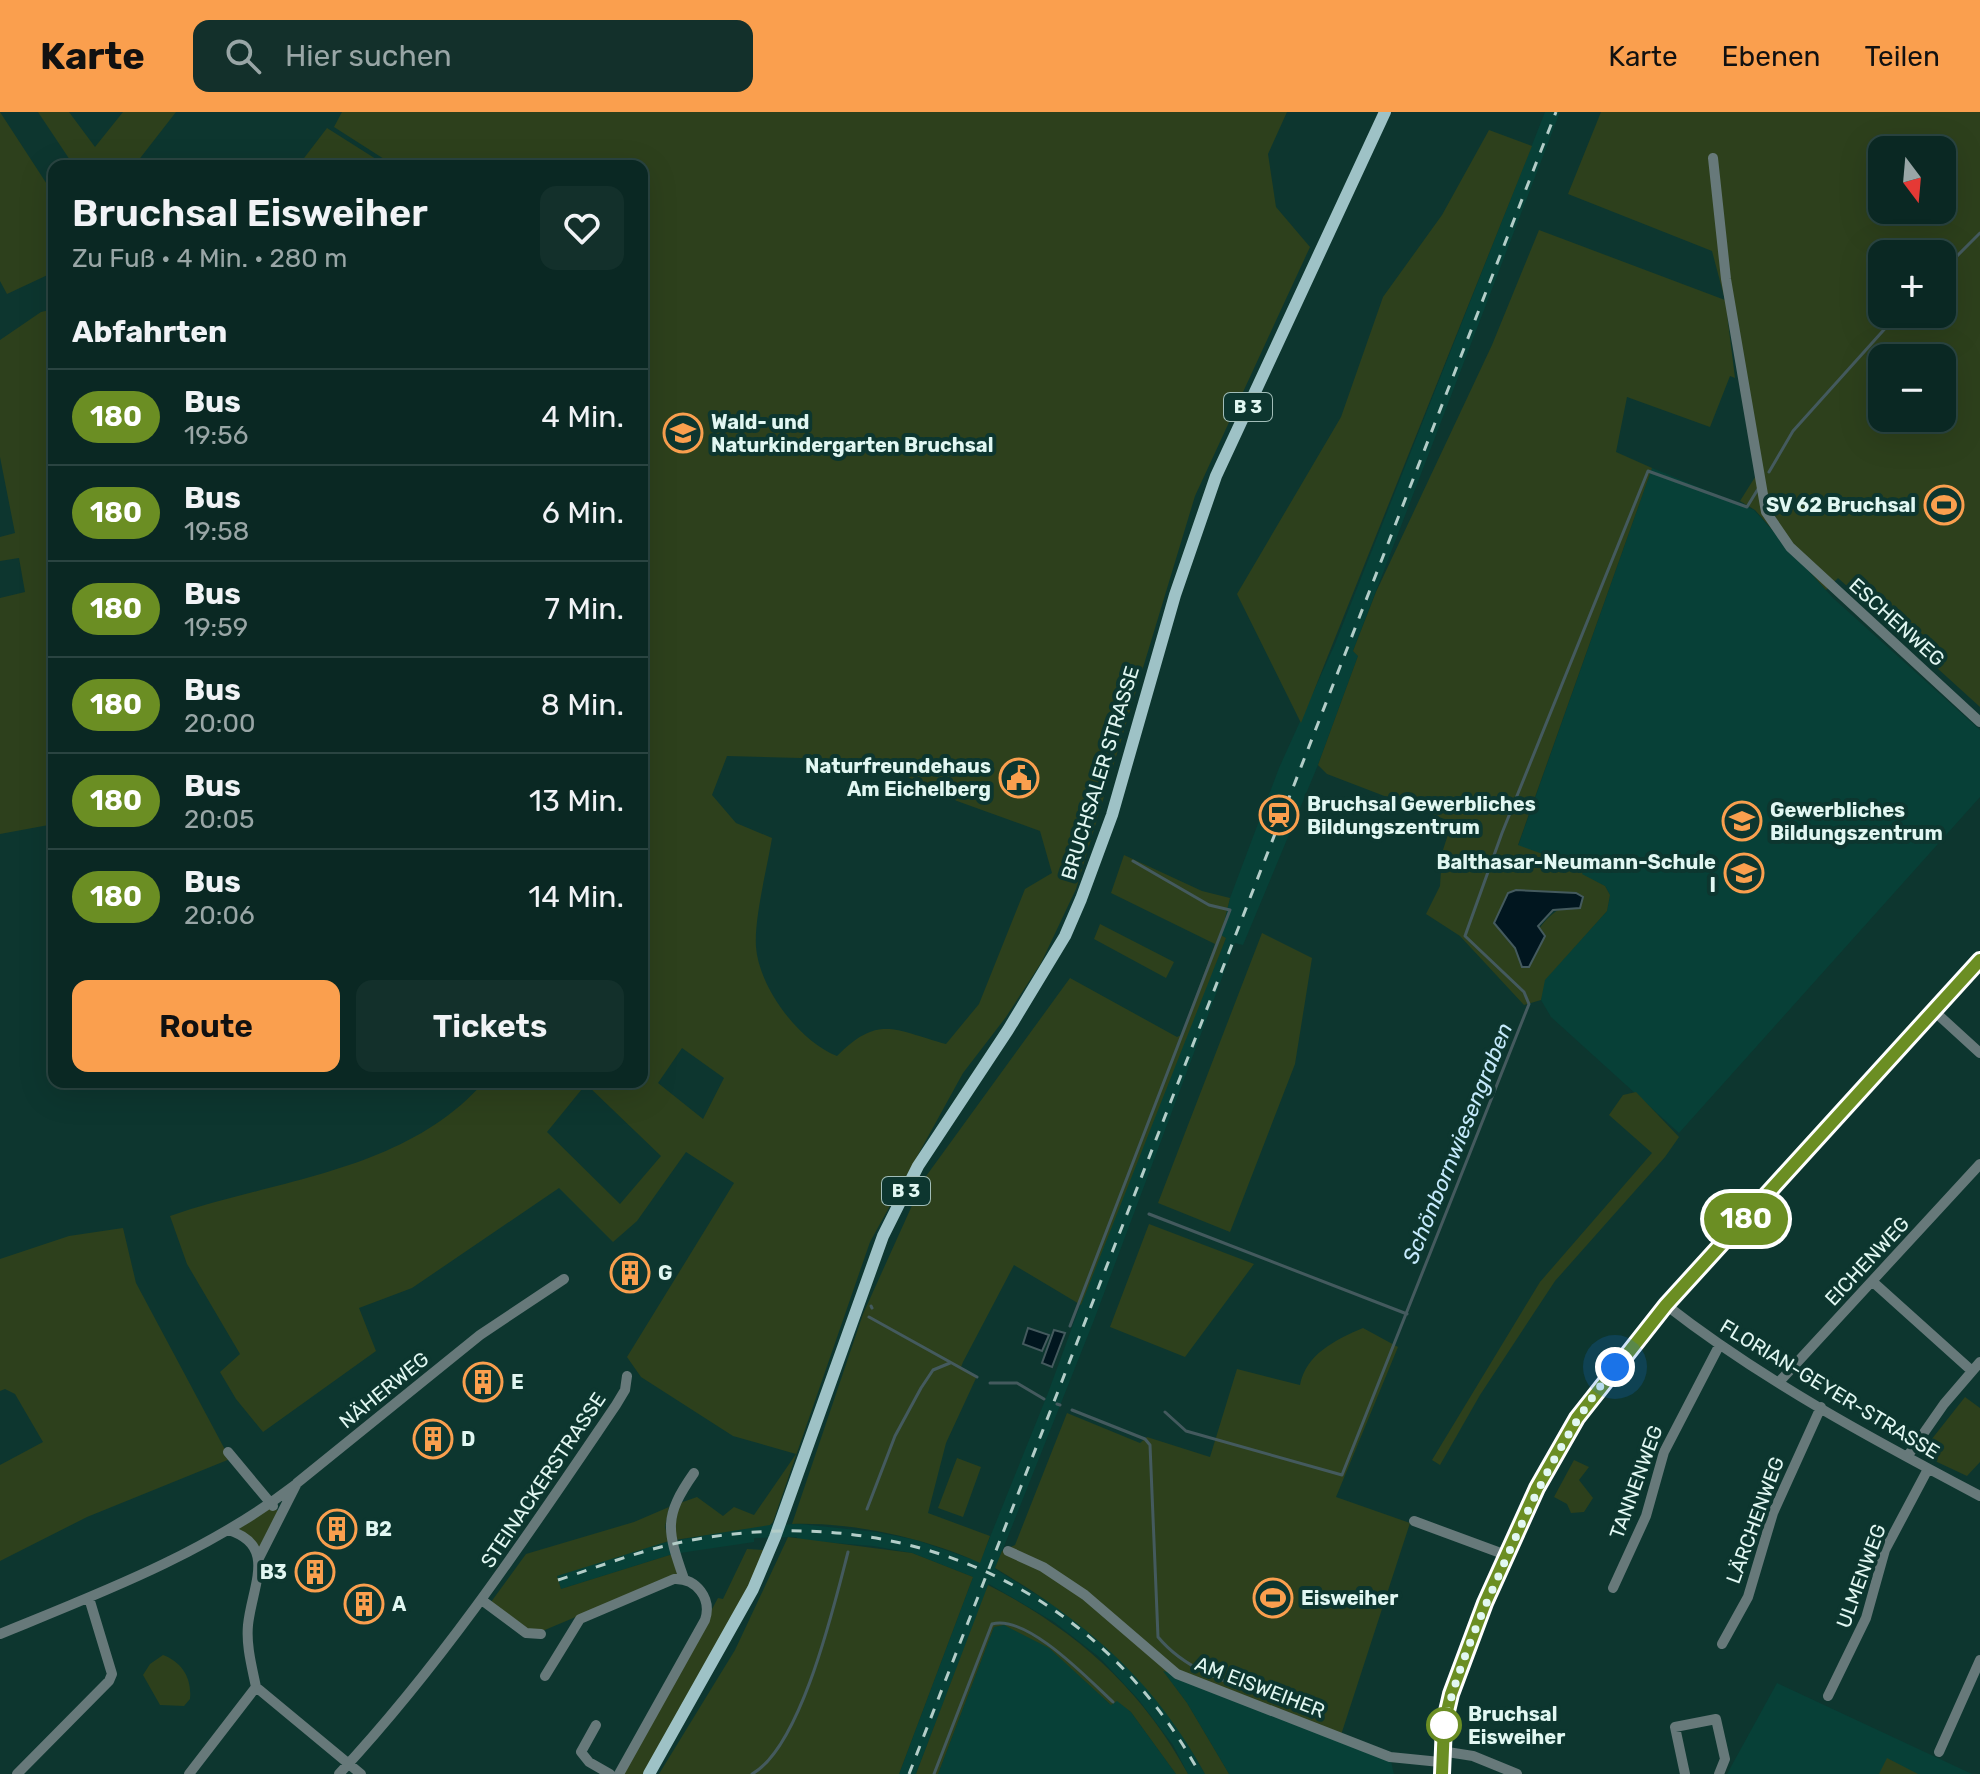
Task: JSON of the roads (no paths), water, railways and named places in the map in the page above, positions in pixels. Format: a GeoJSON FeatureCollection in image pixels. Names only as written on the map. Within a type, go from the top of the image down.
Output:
{"type":"FeatureCollection","features":[{"type":"Feature","properties":{"kind":"main road","name":"BRUCHSALER STRASSE"},"geometry":{"type":"LineString","coordinates":[[649,1774],[741,1615],[775,1537],[883,1236],[918,1166],[1008,1030],[1065,936],[1103,841],[1175,595],[1216,476],[1385,112]]}},
{"type":"Feature","properties":{"kind":"street","name":"ESCHENWEG"},"geometry":{"type":"LineString","coordinates":[[1713,158],[1726,279],[1766,512],[1778,535],[1980,722]]}},
{"type":"Feature","properties":{"kind":"street"},"geometry":{"type":"LineString","coordinates":[[1441,1763],[1451,1694],[1506,1555],[1537,1488],[1577,1418],[1666,1305],[1980,960]]}},
{"type":"Feature","properties":{"kind":"street"},"geometry":{"type":"LineString","coordinates":[[1934,1011],[1980,1053]]}},
{"type":"Feature","properties":{"kind":"street","name":"EICHENWEG"},"geometry":{"type":"LineString","coordinates":[[1779,1382],[1980,1164]]}},
{"type":"Feature","properties":{"kind":"street","name":"NÄHERWEG"},"geometry":{"type":"LineString","coordinates":[[256,1687],[248,1627],[259,1558],[297,1483],[480,1335],[564,1279]]}},
{"type":"Feature","properties":{"kind":"street"},"geometry":{"type":"LineString","coordinates":[[1873,1282],[1972,1371]]}},
{"type":"Feature","properties":{"kind":"street","name":"FLORIAN-GEYER-STRASSE"},"geometry":{"type":"LineString","coordinates":[[1666,1305],[1719,1346],[1907,1457],[1980,1496]]}},
{"type":"Feature","properties":{"kind":"street","name":"TANNENWEG"},"geometry":{"type":"LineString","coordinates":[[1613,1588],[1646,1516],[1664,1452],[1719,1346]]}},
{"type":"Feature","properties":{"kind":"street"},"geometry":{"type":"LineString","coordinates":[[1907,1457],[1980,1362]]}},
{"type":"Feature","properties":{"kind":"street","name":"STEINACKERSTRASSE"},"geometry":{"type":"LineString","coordinates":[[339,1774],[425,1676],[483,1601],[616,1405],[625,1390],[627,1376]]}},
{"type":"Feature","properties":{"kind":"street","name":"LÄRCHENWEG"},"geometry":{"type":"LineString","coordinates":[[1722,1644],[1748,1597],[1773,1513],[1821,1407]]}},
{"type":"Feature","properties":{"kind":"street"},"geometry":{"type":"LineString","coordinates":[[228,1452],[282,1516]]}},
{"type":"Feature","properties":{"kind":"street","name":"ULMENWEG"},"geometry":{"type":"LineString","coordinates":[[1828,1696],[1866,1618],[1885,1550],[1928,1469]]}},
{"type":"Feature","properties":{"kind":"street"},"geometry":{"type":"LineString","coordinates":[[619,1774],[709,1608],[705,1596],[684,1579],[668,1527],[674,1503],[694,1473]]}},
{"type":"Feature","properties":{"kind":"street"},"geometry":{"type":"LineString","coordinates":[[0,1634],[152,1573],[228,1530],[297,1483]]}},
{"type":"Feature","properties":{"kind":"street"},"geometry":{"type":"LineString","coordinates":[[1414,1521],[1506,1555]]}},
{"type":"Feature","properties":{"kind":"street"},"geometry":{"type":"LineString","coordinates":[[228,1530],[249,1539],[259,1558]]}},
{"type":"Feature","properties":{"kind":"street","name":"AM EISWEIHER"},"geometry":{"type":"LineString","coordinates":[[1008,1551],[1043,1567],[1085,1595],[1163,1663],[1187,1678],[1390,1757],[1441,1763],[1473,1756],[1517,1774]]}},
{"type":"Feature","properties":{"kind":"street"},"geometry":{"type":"LineString","coordinates":[[545,1676],[580,1619],[674,1579],[684,1579]]}},
{"type":"Feature","properties":{"kind":"street"},"geometry":{"type":"LineString","coordinates":[[17,1774],[112,1674],[89,1598]]}},
{"type":"Feature","properties":{"kind":"street"},"geometry":{"type":"LineString","coordinates":[[483,1601],[526,1633],[541,1634]]}},
{"type":"Feature","properties":{"kind":"street"},"geometry":{"type":"LineString","coordinates":[[1939,1752],[1980,1660]]}},
{"type":"Feature","properties":{"kind":"street"},"geometry":{"type":"LineString","coordinates":[[189,1774],[256,1687],[361,1774]]}},
{"type":"Feature","properties":{"kind":"street"},"geometry":{"type":"LineString","coordinates":[[1685,1774],[1675,1727],[1716,1719],[1725,1759],[1719,1774]]}},
{"type":"Feature","properties":{"kind":"street"},"geometry":{"type":"LineString","coordinates":[[596,1725],[581,1752],[589,1762],[610,1774]]}},
{"type":"Feature","properties":{"kind":"water"},"geometry":{"type":"Polygon","coordinates":[[[1516,890],[1576,893],[1583,897],[1580,908],[1553,910],[1538,926],[1545,936],[1529,967],[1522,967],[1515,948],[1494,923],[1508,893],[1516,890]]]}},
{"type":"Feature","properties":{"kind":"water"},"geometry":{"type":"Polygon","coordinates":[[[1028,1328],[1049,1335],[1042,1351],[1023,1344],[1028,1328]]]}},
{"type":"Feature","properties":{"kind":"water"},"geometry":{"type":"Polygon","coordinates":[[[1054,1330],[1065,1333],[1052,1367],[1042,1363],[1054,1330]]]}},
{"type":"Feature","properties":{"kind":"waterway","name":"Schönbornwiesengraben"},"geometry":{"type":"LineString","coordinates":[[1956,257],[1980,233]]}},
{"type":"Feature","properties":{"kind":"waterway","name":"Schönbornwiesengraben"},"geometry":{"type":"LineString","coordinates":[[1769,472],[1793,431],[1886,328]]}},
{"type":"Feature","properties":{"kind":"waterway","name":"Schönbornwiesengraben"},"geometry":{"type":"LineString","coordinates":[[1165,1412],[1186,1431],[1342,1475],[1529,1004],[1524,992],[1465,936],[1502,833],[1648,471],[1747,507],[1758,489]]}},
{"type":"Feature","properties":{"kind":"waterway"},"geometry":{"type":"LineString","coordinates":[[1070,1326],[1230,910],[1209,905],[1133,861]]}},
{"type":"Feature","properties":{"kind":"waterway"},"geometry":{"type":"LineString","coordinates":[[1149,1214],[1407,1314]]}},
{"type":"Feature","properties":{"kind":"waterway"},"geometry":{"type":"LineString","coordinates":[[869,1317],[977,1377]]}},
{"type":"Feature","properties":{"kind":"waterway"},"geometry":{"type":"LineString","coordinates":[[867,1509],[895,1436],[921,1388],[933,1370],[950,1363]]}},
{"type":"Feature","properties":{"kind":"waterway"},"geometry":{"type":"LineString","coordinates":[[990,1383],[1017,1383],[1044,1399]]}},
{"type":"Feature","properties":{"kind":"waterway"},"geometry":{"type":"LineString","coordinates":[[1072,1410],[1145,1439],[1150,1445],[1158,1637],[1171,1651],[1203,1671],[1292,1704]]}},
{"type":"Feature","properties":{"kind":"waterway"},"geometry":{"type":"LineString","coordinates":[[752,1774],[770,1759],[786,1736],[800,1706],[824,1639],[848,1552]]}},
{"type":"Feature","properties":{"kind":"waterway"},"geometry":{"type":"LineString","coordinates":[[934,1774],[992,1624],[1006,1624],[1039,1638],[1113,1702]]}},
{"type":"Feature","properties":{"kind":"railway"},"geometry":{"type":"LineString","coordinates":[[909,1774],[1556,112]]}},
{"type":"Feature","properties":{"kind":"railway"},"geometry":{"type":"LineString","coordinates":[[558,1580],[680,1542],[775,1531],[849,1534],[921,1548],[988,1573],[1051,1608],[1108,1653],[1158,1709],[1200,1774]]}},
{"type":"Feature","properties":{"kind":"place","name":"Wald- und Naturkindergarten Bruchsal"},"geometry":{"type":"Point","coordinates":[683,433]}},
{"type":"Feature","properties":{"kind":"place","name":"SV 62 Bruchsal"},"geometry":{"type":"Point","coordinates":[1944,505]}},
{"type":"Feature","properties":{"kind":"place","name":"Naturfreundehaus Am Eichelberg"},"geometry":{"type":"Point","coordinates":[1019,778]}},
{"type":"Feature","properties":{"kind":"place","name":"Bruchsal Gewerbliches Bildungszentrum"},"geometry":{"type":"Point","coordinates":[1279,815]}},
{"type":"Feature","properties":{"kind":"place","name":"Gewerbliches Bildungszentrum"},"geometry":{"type":"Point","coordinates":[1742,821]}},
{"type":"Feature","properties":{"kind":"place","name":"Balthasar-Neumann-Schule I"},"geometry":{"type":"Point","coordinates":[1744,873]}},
{"type":"Feature","properties":{"kind":"place","name":"G"},"geometry":{"type":"Point","coordinates":[630,1273]}},
{"type":"Feature","properties":{"kind":"place","name":"E"},"geometry":{"type":"Point","coordinates":[483,1382]}},
{"type":"Feature","properties":{"kind":"place","name":"D"},"geometry":{"type":"Point","coordinates":[433,1439]}},
{"type":"Feature","properties":{"kind":"place","name":"B2"},"geometry":{"type":"Point","coordinates":[337,1529]}},
{"type":"Feature","properties":{"kind":"place","name":"B3"},"geometry":{"type":"Point","coordinates":[315,1572]}},
{"type":"Feature","properties":{"kind":"place","name":"Eisweiher"},"geometry":{"type":"Point","coordinates":[1273,1598]}},
{"type":"Feature","properties":{"kind":"place","name":"A"},"geometry":{"type":"Point","coordinates":[364,1604]}},
{"type":"Feature","properties":{"kind":"place","name":"Bruchsal Eisweiher"},"geometry":{"type":"Point","coordinates":[1444,1725]}}]}
